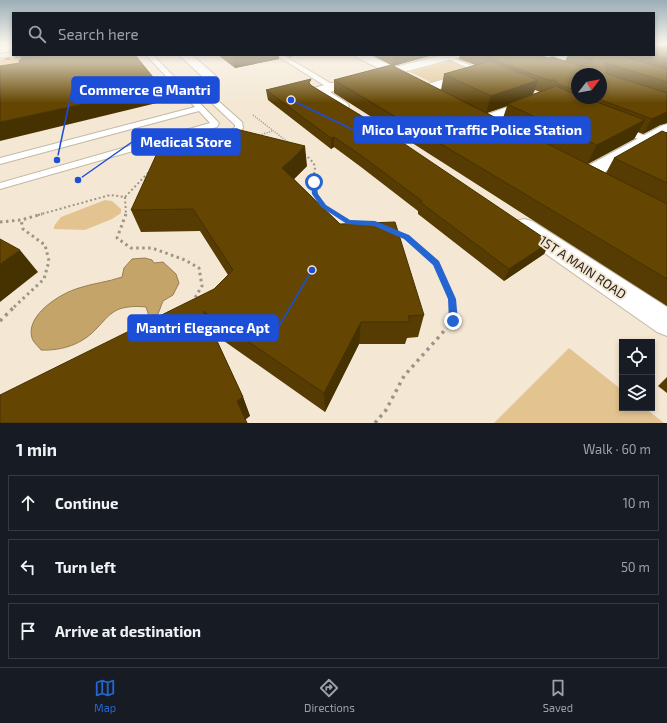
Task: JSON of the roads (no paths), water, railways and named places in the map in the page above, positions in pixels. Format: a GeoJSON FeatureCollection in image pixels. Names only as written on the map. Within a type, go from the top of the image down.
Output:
{"type":"FeatureCollection","features":[{"type":"Feature","properties":{"kind":"street"},"geometry":{"type":"LineString","coordinates":[[195,64],[211,78]]}},
{"type":"Feature","properties":{"kind":"street"},"geometry":{"type":"LineString","coordinates":[[377,64],[446,99]]}},
{"type":"Feature","properties":{"kind":"street"},"geometry":{"type":"LineString","coordinates":[[356,114],[318,91],[422,64]]}},
{"type":"Feature","properties":{"kind":"street"},"geometry":{"type":"LineString","coordinates":[[549,64],[567,70]]}},
{"type":"Feature","properties":{"kind":"street"},"geometry":{"type":"LineString","coordinates":[[426,88],[482,72]]}},
{"type":"Feature","properties":{"kind":"street"},"geometry":{"type":"LineString","coordinates":[[506,131],[479,117],[545,98]]}},
{"type":"Feature","properties":{"kind":"street"},"geometry":{"type":"LineString","coordinates":[[587,174],[667,129]]}},
{"type":"Feature","properties":{"kind":"street","name":"1ST A MAIN ROAD"},"geometry":{"type":"LineString","coordinates":[[511,218],[667,323]]}},
{"type":"Feature","properties":{"kind":"lane"},"geometry":{"type":"LineString","coordinates":[[0,186],[214,125],[215,123],[202,108],[158,64]]}},
{"type":"Feature","properties":{"kind":"lane"},"geometry":{"type":"LineString","coordinates":[[294,64],[333,87]]}},
{"type":"Feature","properties":{"kind":"lane"},"geometry":{"type":"LineString","coordinates":[[464,64],[496,77]]}},
{"type":"Feature","properties":{"kind":"lane"},"geometry":{"type":"LineString","coordinates":[[211,78],[203,92],[239,124],[239,128],[235,132]]}},
{"type":"Feature","properties":{"kind":"lane"},"geometry":{"type":"LineString","coordinates":[[0,161],[202,108]]}},
{"type":"Feature","properties":{"kind":"lane"},"geometry":{"type":"LineString","coordinates":[[612,125],[667,148]]}},
{"type":"Feature","properties":{"kind":"place","name":"Mico Layout Traffic Police Station"},"geometry":{"type":"Point","coordinates":[291,100]}},
{"type":"Feature","properties":{"kind":"place","name":"Commerce @ Mantri"},"geometry":{"type":"Point","coordinates":[57,160]}},
{"type":"Feature","properties":{"kind":"place","name":"Medical Store"},"geometry":{"type":"Point","coordinates":[78,180]}},
{"type":"Feature","properties":{"kind":"place","name":"Mantri Elegance Apt"},"geometry":{"type":"Point","coordinates":[312,270]}}]}
